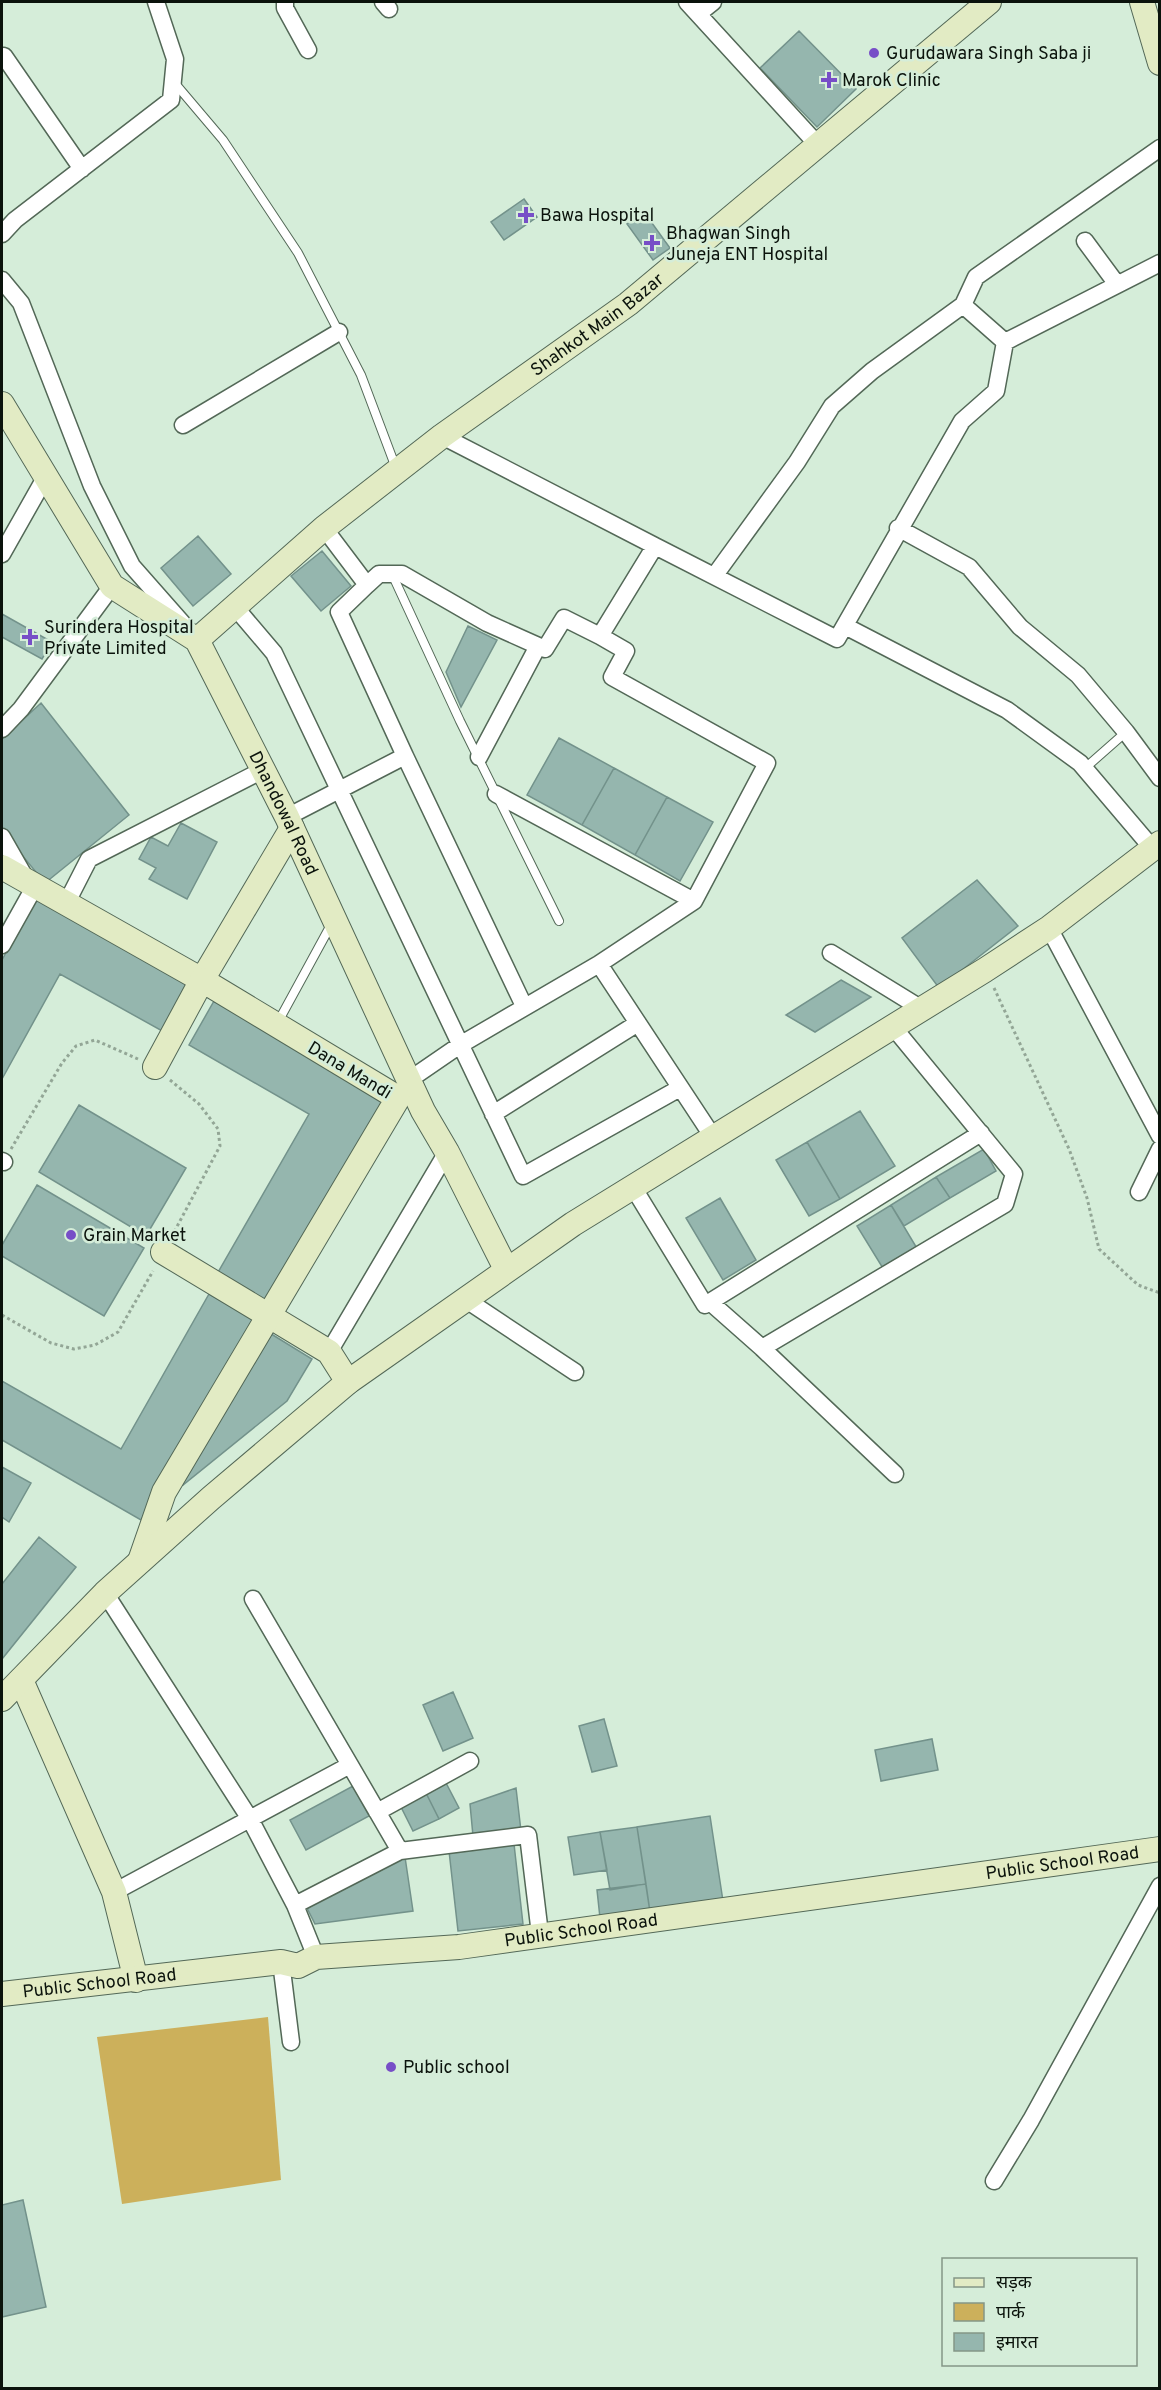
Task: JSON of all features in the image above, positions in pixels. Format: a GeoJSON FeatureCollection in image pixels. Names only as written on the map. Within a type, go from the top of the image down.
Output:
{"type":"FeatureCollection","features":[{"type":"Feature","properties":{"kind":"street"},"geometry":{"type":"LineString","coordinates":[[2,234],[171,100],[175,59],[156,2]]}},
{"type":"Feature","properties":{"kind":"street"},"geometry":{"type":"LineString","coordinates":[[285,2],[285,9],[308,50]]}},
{"type":"Feature","properties":{"kind":"street"},"geometry":{"type":"LineString","coordinates":[[713,2],[693,8],[817,144]]}},
{"type":"Feature","properties":{"kind":"street"},"geometry":{"type":"LineString","coordinates":[[1142,2],[1160,63]]}},
{"type":"Feature","properties":{"kind":"street","name":"Shahkot Main Bazar"},"geometry":{"type":"LineString","coordinates":[[197,640],[324,528],[397,471],[442,436],[628,304],[978,4]]}},
{"type":"Feature","properties":{"kind":"street"},"geometry":{"type":"LineString","coordinates":[[4,56],[82,169]]}},
{"type":"Feature","properties":{"kind":"street"},"geometry":{"type":"LineString","coordinates":[[715,575],[797,462],[832,406],[872,371],[963,304],[976,277],[1160,148]]}},
{"type":"Feature","properties":{"kind":"street"},"geometry":{"type":"LineString","coordinates":[[1085,241],[1116,284]]}},
{"type":"Feature","properties":{"kind":"street"},"geometry":{"type":"LineString","coordinates":[[1005,342],[1160,263]]}},
{"type":"Feature","properties":{"kind":"street"},"geometry":{"type":"LineString","coordinates":[[2,280],[21,303],[92,486],[132,566],[197,640]]}},
{"type":"Feature","properties":{"kind":"street"},"geometry":{"type":"LineString","coordinates":[[963,304],[1005,342]]}},
{"type":"Feature","properties":{"kind":"street"},"geometry":{"type":"LineString","coordinates":[[183,424],[339,332]]}},
{"type":"Feature","properties":{"kind":"street"},"geometry":{"type":"LineString","coordinates":[[442,436],[837,639],[898,528],[962,421],[996,392],[1005,342]]}},
{"type":"Feature","properties":{"kind":"street"},"geometry":{"type":"LineString","coordinates":[[2,409],[112,586],[197,640]]}},
{"type":"Feature","properties":{"kind":"street"},"geometry":{"type":"LineString","coordinates":[[2,554],[45,478]]}},
{"type":"Feature","properties":{"kind":"street"},"geometry":{"type":"LineString","coordinates":[[324,528],[367,585]]}},
{"type":"Feature","properties":{"kind":"street"},"geometry":{"type":"LineString","coordinates":[[898,528],[969,567],[1020,627],[1078,675],[1126,732],[1160,778]]}},
{"type":"Feature","properties":{"kind":"street"},"geometry":{"type":"LineString","coordinates":[[600,636],[655,546]]}},
{"type":"Feature","properties":{"kind":"street"},"geometry":{"type":"LineString","coordinates":[[507,1269],[447,1152],[423,1111],[404,1089],[460,1045],[599,964],[694,901],[767,763],[612,677],[626,651],[564,618],[544,650],[487,623],[402,574],[379,574],[339,612],[524,1006]]}},
{"type":"Feature","properties":{"kind":"street"},"geometry":{"type":"LineString","coordinates":[[2,729],[21,709],[112,586]]}},
{"type":"Feature","properties":{"kind":"street"},"geometry":{"type":"LineString","coordinates":[[235,607],[274,653],[523,1176],[680,1088]]}},
{"type":"Feature","properties":{"kind":"street"},"geometry":{"type":"LineString","coordinates":[[2,1699],[105,1593],[211,1498],[348,1382],[507,1269],[633,1187],[986,970],[1049,928],[1156,846],[1084,769],[1007,710],[845,626]]}},
{"type":"Feature","properties":{"kind":"street","name":"Dhandowal Road"},"geometry":{"type":"LineString","coordinates":[[197,640],[290,822],[334,920],[404,1089]]}},
{"type":"Feature","properties":{"kind":"street"},"geometry":{"type":"LineString","coordinates":[[479,757],[538,646]]}},
{"type":"Feature","properties":{"kind":"street"},"geometry":{"type":"LineString","coordinates":[[155,1067],[290,822],[339,790],[405,756]]}},
{"type":"Feature","properties":{"kind":"street"},"geometry":{"type":"LineString","coordinates":[[67,902],[89,859],[264,770]]}},
{"type":"Feature","properties":{"kind":"street"},"geometry":{"type":"LineString","coordinates":[[496,794],[694,901]]}},
{"type":"Feature","properties":{"kind":"street"},"geometry":{"type":"LineString","coordinates":[[2,837],[31,883]]}},
{"type":"Feature","properties":{"kind":"street"},"geometry":{"type":"LineString","coordinates":[[2,867],[202,980]]}},
{"type":"Feature","properties":{"kind":"street"},"geometry":{"type":"LineString","coordinates":[[2,945],[31,883]]}},
{"type":"Feature","properties":{"kind":"street"},"geometry":{"type":"LineString","coordinates":[[1049,928],[1160,1136]]}},
{"type":"Feature","properties":{"kind":"street"},"geometry":{"type":"LineString","coordinates":[[831,954],[922,1009]]}},
{"type":"Feature","properties":{"kind":"street"},"geometry":{"type":"LineString","coordinates":[[599,964],[713,1137]]}},
{"type":"Feature","properties":{"kind":"street","name":"Dana Mandi"},"geometry":{"type":"LineString","coordinates":[[138,1565],[164,1492],[404,1089],[276,1025],[202,980]]}},
{"type":"Feature","properties":{"kind":"street"},"geometry":{"type":"LineString","coordinates":[[494,1114],[638,1023]]}},
{"type":"Feature","properties":{"kind":"street"},"geometry":{"type":"LineString","coordinates":[[762,1348],[1005,1204],[1014,1174],[894,1028]]}},
{"type":"Feature","properties":{"kind":"street"},"geometry":{"type":"LineString","coordinates":[[633,1187],[705,1305],[981,1133]]}},
{"type":"Feature","properties":{"kind":"street"},"geometry":{"type":"LineString","coordinates":[[1139,1192],[1160,1149]]}},
{"type":"Feature","properties":{"kind":"street"},"geometry":{"type":"LineString","coordinates":[[329,1352],[447,1152]]}},
{"type":"Feature","properties":{"kind":"street"},"geometry":{"type":"LineString","coordinates":[[163,1252],[329,1352],[348,1382]]}},
{"type":"Feature","properties":{"kind":"street"},"geometry":{"type":"LineString","coordinates":[[465,1299],[575,1372]]}},
{"type":"Feature","properties":{"kind":"street"},"geometry":{"type":"LineString","coordinates":[[710,1302],[895,1474]]}},
{"type":"Feature","properties":{"kind":"street"},"geometry":{"type":"LineString","coordinates":[[105,1593],[250,1819],[295,1905],[316,1957]]}},
{"type":"Feature","properties":{"kind":"street"},"geometry":{"type":"LineString","coordinates":[[253,1599],[400,1851]]}},
{"type":"Feature","properties":{"kind":"street"},"geometry":{"type":"LineString","coordinates":[[21,1680],[114,1892],[136,1980]]}},
{"type":"Feature","properties":{"kind":"street"},"geometry":{"type":"LineString","coordinates":[[377,1812],[470,1761]]}},
{"type":"Feature","properties":{"kind":"street"},"geometry":{"type":"LineString","coordinates":[[114,1892],[350,1765]]}},
{"type":"Feature","properties":{"kind":"street"},"geometry":{"type":"LineString","coordinates":[[295,1905],[400,1851],[528,1835],[540,1934]]}},
{"type":"Feature","properties":{"kind":"street","name":"Public School Road"},"geometry":{"type":"LineString","coordinates":[[2,1994],[281,1962],[298,1966],[316,1957],[459,1947],[1160,1850]]}},
{"type":"Feature","properties":{"kind":"street"},"geometry":{"type":"LineString","coordinates":[[994,2181],[1031,2120],[1160,1886]]}},
{"type":"Feature","properties":{"kind":"street"},"geometry":{"type":"LineString","coordinates":[[281,1962],[291,2042]]}},
{"type":"Feature","properties":{"kind":"lane"},"geometry":{"type":"LineString","coordinates":[[173,81],[223,140],[298,253],[362,375],[397,471]]}},
{"type":"Feature","properties":{"kind":"lane"},"geometry":{"type":"LineString","coordinates":[[392,574],[559,921]]}},
{"type":"Feature","properties":{"kind":"lane"},"geometry":{"type":"LineString","coordinates":[[1084,769],[1126,732]]}},
{"type":"Feature","properties":{"kind":"lane"},"geometry":{"type":"LineString","coordinates":[[276,1025],[334,920]]}},
{"type":"Feature","properties":{"kind":"path"},"geometry":{"type":"LineString","coordinates":[[986,970],[1068,1149],[1087,1198],[1099,1248],[1138,1285],[1160,1293]]}},
{"type":"Feature","properties":{"kind":"path"},"geometry":{"type":"LineString","coordinates":[[2,1315],[51,1343],[74,1349],[95,1345],[117,1332],[220,1146],[218,1129],[199,1104],[155,1067],[95,1040],[76,1046],[62,1063],[3,1162]]}},
{"type":"Feature","properties":{"kind":"green space"},"geometry":{"type":"Polygon","coordinates":[[[268,2017],[281,2180],[122,2204],[97,2037],[268,2017]]]}},
{"type":"Feature","properties":{"kind":"building"},"geometry":{"type":"Polygon","coordinates":[[[799,31],[856,89],[817,127],[760,68],[799,31]]]}},
{"type":"Feature","properties":{"kind":"building"},"geometry":{"type":"Polygon","coordinates":[[[524,199],[537,217],[504,240],[491,222],[524,199]]]}},
{"type":"Feature","properties":{"kind":"building"},"geometry":{"type":"Polygon","coordinates":[[[644,212],[670,248],[653,260],[627,224],[644,212]]]}},
{"type":"Feature","properties":{"kind":"building"},"geometry":{"type":"Polygon","coordinates":[[[198,536],[231,574],[193,606],[161,568],[198,536]]]}},
{"type":"Feature","properties":{"kind":"building"},"geometry":{"type":"Polygon","coordinates":[[[322,551],[351,586],[321,611],[291,576],[322,551]]]}},
{"type":"Feature","properties":{"kind":"building"},"geometry":{"type":"Polygon","coordinates":[[[2,614],[52,642],[42,659],[2,637],[2,614]]]}},
{"type":"Feature","properties":{"kind":"building"},"geometry":{"type":"Polygon","coordinates":[[[468,626],[497,640],[461,707],[446,672],[468,626]]]}},
{"type":"Feature","properties":{"kind":"building"},"geometry":{"type":"Polygon","coordinates":[[[41,703],[129,815],[45,883],[2,831],[2,739],[41,703]]]}},
{"type":"Feature","properties":{"kind":"building"},"geometry":{"type":"Polygon","coordinates":[[[559,738],[614,768],[582,825],[527,795],[559,738]]]}},
{"type":"Feature","properties":{"kind":"building"},"geometry":{"type":"Polygon","coordinates":[[[614,768],[667,797],[635,855],[582,825],[614,768]]]}},
{"type":"Feature","properties":{"kind":"building"},"geometry":{"type":"Polygon","coordinates":[[[667,797],[713,822],[680,881],[635,855],[667,797]]]}},
{"type":"Feature","properties":{"kind":"building"},"geometry":{"type":"Polygon","coordinates":[[[181,823],[217,842],[187,899],[149,879],[156,868],[139,859],[151,837],[168,846],[181,823]]]}},
{"type":"Feature","properties":{"kind":"building"},"geometry":{"type":"Polygon","coordinates":[[[977,880],[1018,926],[939,988],[902,938],[977,880]]]}},
{"type":"Feature","properties":{"kind":"building"},"geometry":{"type":"Polygon","coordinates":[[[36,898],[191,984],[164,1032],[60,974],[2,1079],[2,960],[36,898]]]}},
{"type":"Feature","properties":{"kind":"building"},"geometry":{"type":"Polygon","coordinates":[[[841,980],[871,997],[815,1032],[786,1015],[841,980]]]}},
{"type":"Feature","properties":{"kind":"building"},"geometry":{"type":"Polygon","coordinates":[[[214,1001],[384,1100],[267,1303],[217,1274],[309,1114],[189,1045],[214,1001]]]}},
{"type":"Feature","properties":{"kind":"building"},"geometry":{"type":"Polygon","coordinates":[[[79,1105],[186,1168],[146,1236],[39,1172],[79,1105]]]}},
{"type":"Feature","properties":{"kind":"building"},"geometry":{"type":"Polygon","coordinates":[[[860,1111],[895,1166],[840,1199],[807,1142],[860,1111]]]}},
{"type":"Feature","properties":{"kind":"building"},"geometry":{"type":"Polygon","coordinates":[[[807,1142],[840,1199],[809,1216],[776,1160],[807,1142]]]}},
{"type":"Feature","properties":{"kind":"building"},"geometry":{"type":"Polygon","coordinates":[[[984,1149],[996,1171],[950,1198],[936,1177],[984,1149]]]}},
{"type":"Feature","properties":{"kind":"building"},"geometry":{"type":"Polygon","coordinates":[[[936,1177],[950,1198],[904,1226],[891,1205],[936,1177]]]}},
{"type":"Feature","properties":{"kind":"building"},"geometry":{"type":"Polygon","coordinates":[[[37,1185],[144,1248],[104,1316],[2,1256],[2,1245],[37,1185]]]}},
{"type":"Feature","properties":{"kind":"building"},"geometry":{"type":"Polygon","coordinates":[[[720,1198],[756,1260],[723,1280],[686,1218],[720,1198]]]}},
{"type":"Feature","properties":{"kind":"building"},"geometry":{"type":"Polygon","coordinates":[[[891,1205],[918,1250],[884,1270],[857,1226],[891,1205]]]}},
{"type":"Feature","properties":{"kind":"building"},"geometry":{"type":"Polygon","coordinates":[[[209,1294],[255,1320],[141,1520],[2,1440],[2,1381],[121,1449],[209,1294]]]}},
{"type":"Feature","properties":{"kind":"building"},"geometry":{"type":"Polygon","coordinates":[[[268,1332],[312,1359],[287,1401],[183,1485],[177,1481],[268,1332]]]}},
{"type":"Feature","properties":{"kind":"building"},"geometry":{"type":"Polygon","coordinates":[[[2,1467],[31,1483],[9,1522],[2,1517],[2,1467]]]}},
{"type":"Feature","properties":{"kind":"building"},"geometry":{"type":"Polygon","coordinates":[[[39,1537],[76,1567],[2,1659],[2,1584],[39,1537]]]}},
{"type":"Feature","properties":{"kind":"building"},"geometry":{"type":"Polygon","coordinates":[[[453,1692],[473,1738],[443,1751],[423,1705],[453,1692]]]}},
{"type":"Feature","properties":{"kind":"building"},"geometry":{"type":"Polygon","coordinates":[[[604,1719],[617,1766],[592,1772],[579,1726],[604,1719]]]}},
{"type":"Feature","properties":{"kind":"building"},"geometry":{"type":"Polygon","coordinates":[[[932,1739],[938,1770],[881,1781],[875,1750],[932,1739]]]}},
{"type":"Feature","properties":{"kind":"building"},"geometry":{"type":"Polygon","coordinates":[[[445,1781],[459,1808],[439,1819],[425,1791],[445,1781]]]}},
{"type":"Feature","properties":{"kind":"building"},"geometry":{"type":"Polygon","coordinates":[[[353,1786],[369,1816],[306,1850],[290,1820],[353,1786]]]}},
{"type":"Feature","properties":{"kind":"building"},"geometry":{"type":"Polygon","coordinates":[[[516,1788],[521,1831],[473,1836],[470,1804],[516,1788]]]}},
{"type":"Feature","properties":{"kind":"building"},"geometry":{"type":"Polygon","coordinates":[[[425,1791],[439,1819],[413,1831],[400,1805],[425,1791]]]}},
{"type":"Feature","properties":{"kind":"building"},"geometry":{"type":"Polygon","coordinates":[[[710,1816],[723,1901],[650,1912],[637,1827],[710,1816]]]}},
{"type":"Feature","properties":{"kind":"building"},"geometry":{"type":"Polygon","coordinates":[[[637,1827],[646,1884],[610,1890],[600,1832],[637,1827]]]}},
{"type":"Feature","properties":{"kind":"building"},"geometry":{"type":"Polygon","coordinates":[[[600,1832],[607,1870],[574,1875],[568,1837],[600,1832]]]}},
{"type":"Feature","properties":{"kind":"building"},"geometry":{"type":"Polygon","coordinates":[[[514,1844],[523,1924],[458,1931],[449,1851],[514,1844]]]}},
{"type":"Feature","properties":{"kind":"building"},"geometry":{"type":"Polygon","coordinates":[[[405,1857],[413,1911],[315,1924],[306,1906],[405,1857]]]}},
{"type":"Feature","properties":{"kind":"building"},"geometry":{"type":"Polygon","coordinates":[[[646,1884],[650,1912],[600,1918],[597,1890],[646,1884]]]}},
{"type":"Feature","properties":{"kind":"building"},"geometry":{"type":"Polygon","coordinates":[[[23,2200],[46,2307],[2,2317],[2,2205],[23,2200]]]}},
{"type":"Feature","properties":{"kind":"place","name":"Gurudawara Singh Saba ji"},"geometry":{"type":"Point","coordinates":[874,53]}},
{"type":"Feature","properties":{"kind":"place","name":"Marok Clinic"},"geometry":{"type":"Point","coordinates":[829,80]}},
{"type":"Feature","properties":{"kind":"place","name":"Bawa Hospital"},"geometry":{"type":"Point","coordinates":[526,215]}},
{"type":"Feature","properties":{"kind":"place","name":"Bhagwan Singh Juneja ENT Hospital"},"geometry":{"type":"Point","coordinates":[652,243]}},
{"type":"Feature","properties":{"kind":"place","name":"Surindera Hospital Private Limited"},"geometry":{"type":"Point","coordinates":[30,637]}},
{"type":"Feature","properties":{"kind":"place","name":"Grain Market"},"geometry":{"type":"Point","coordinates":[71,1235]}},
{"type":"Feature","properties":{"kind":"place","name":"Public school"},"geometry":{"type":"Point","coordinates":[391,2067]}}]}
